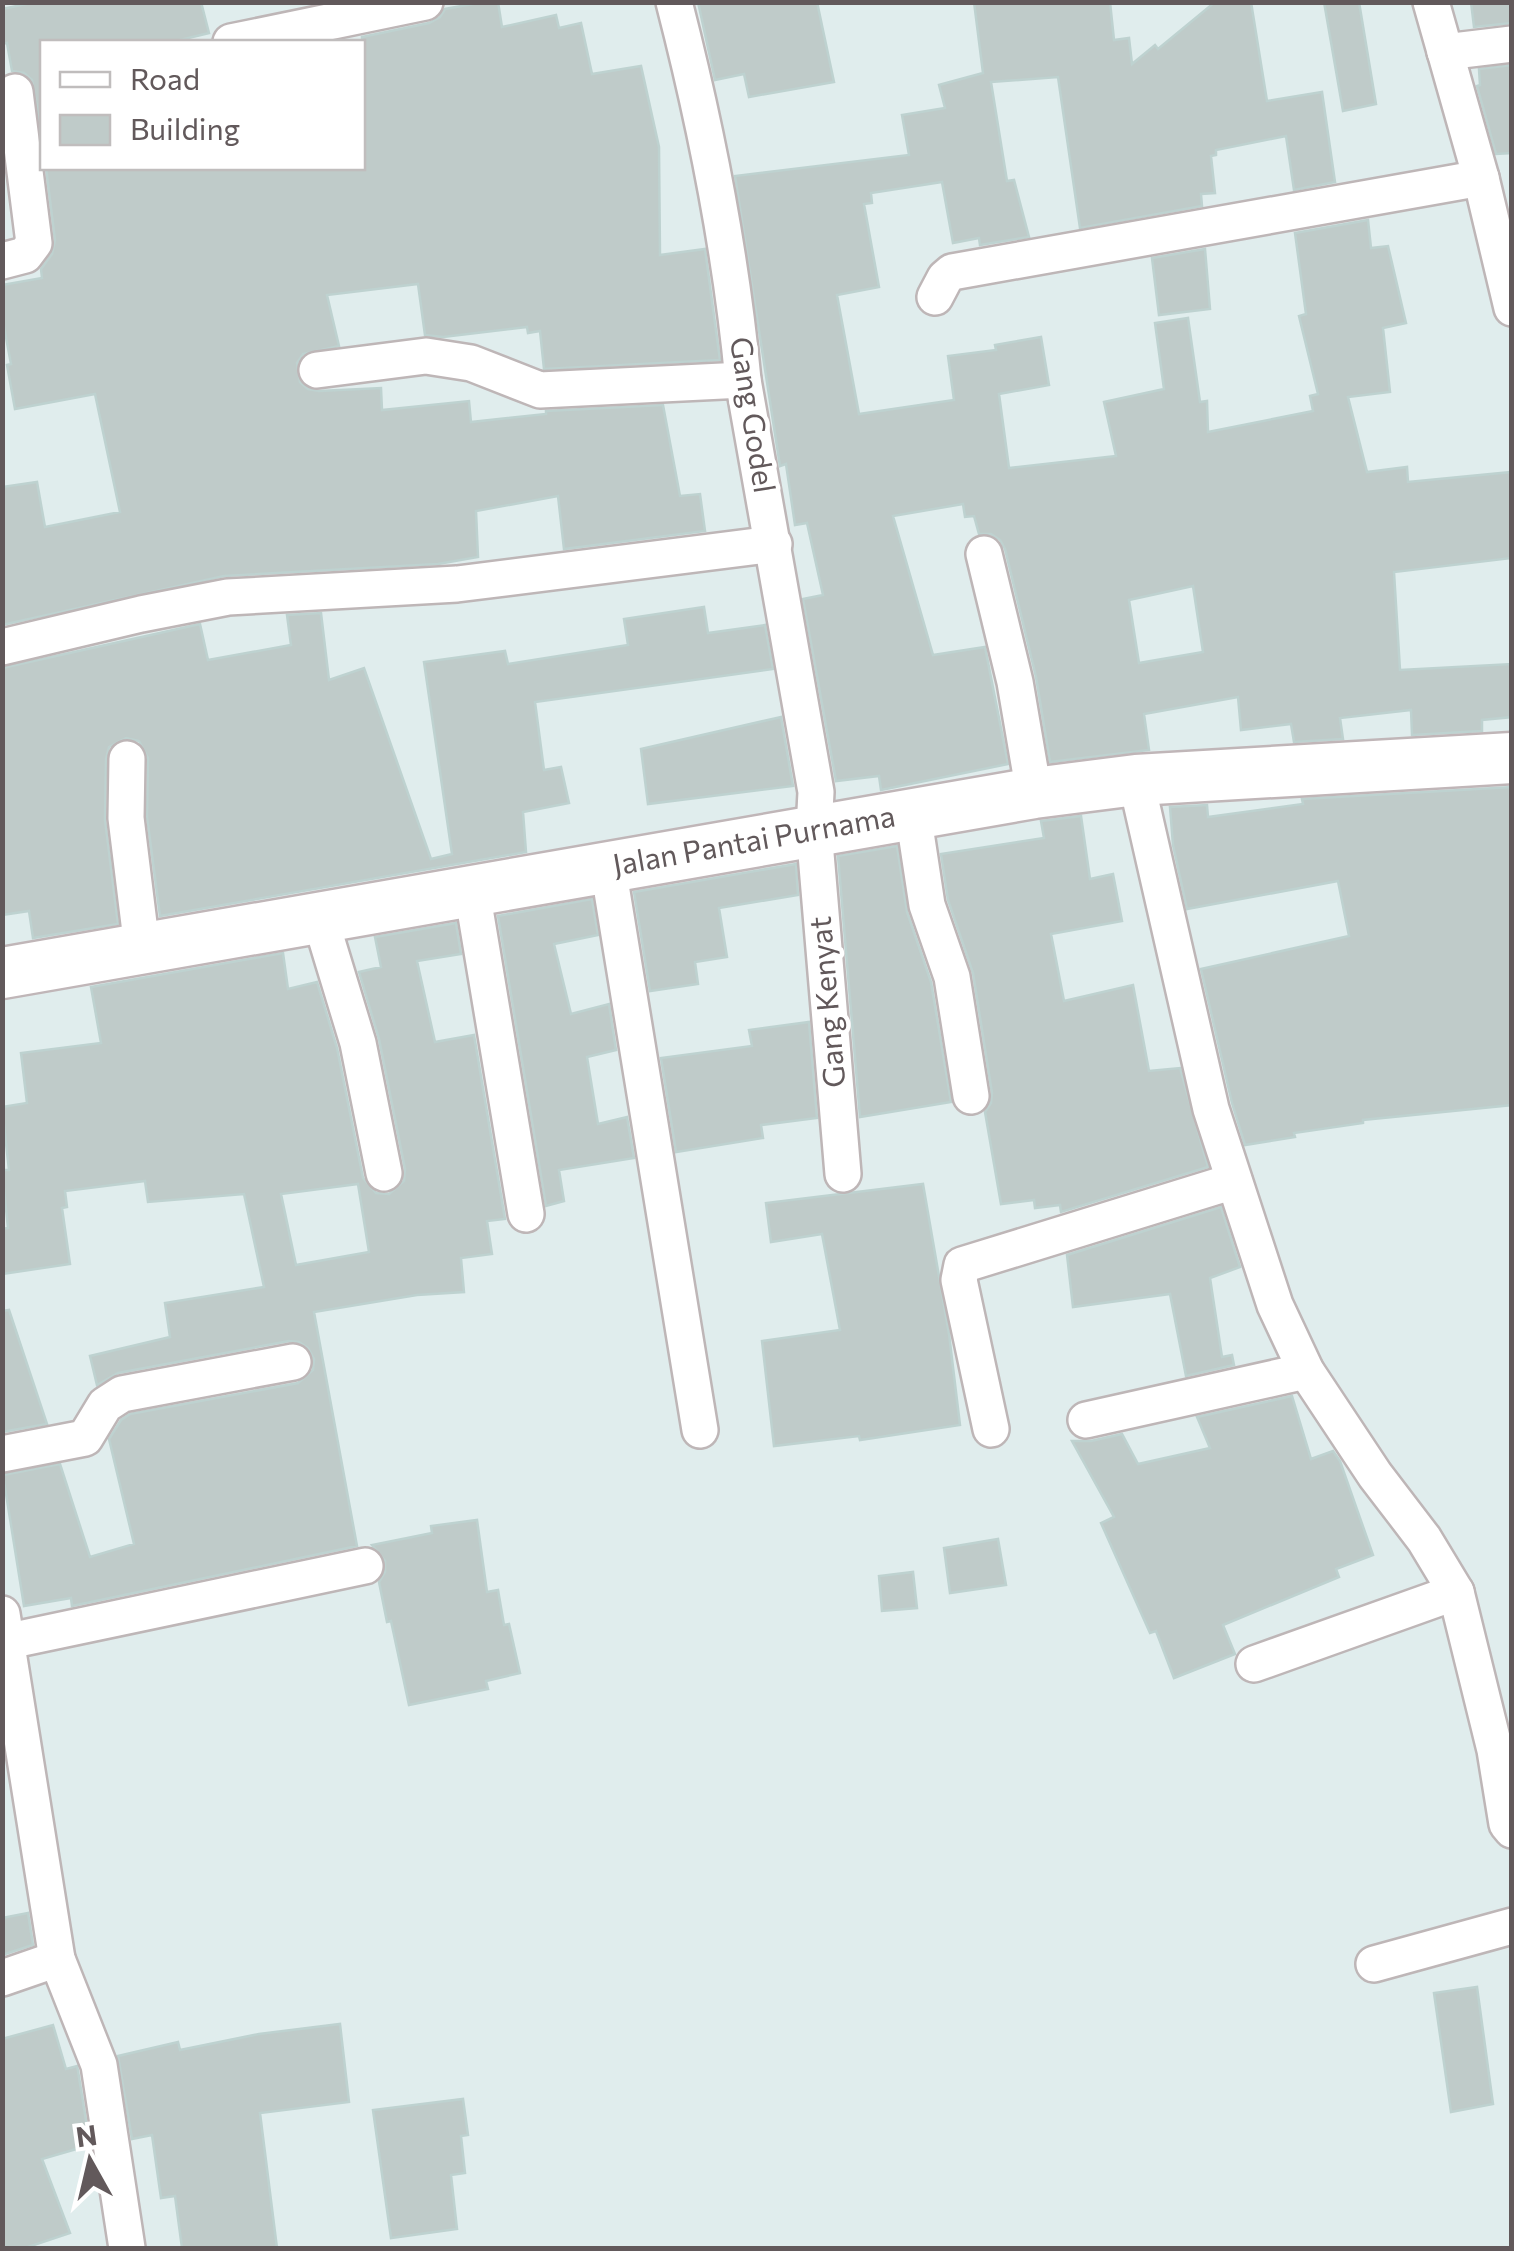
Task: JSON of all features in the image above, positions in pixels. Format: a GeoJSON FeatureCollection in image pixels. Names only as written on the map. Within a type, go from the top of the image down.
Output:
{"type":"FeatureCollection","features":[{"type":"Feature","properties":{"kind":"street"},"geometry":{"type":"LineString","coordinates":[[241,40],[425,2]]}},
{"type":"Feature","properties":{"kind":"street","name":"Gang Godel"},"geometry":{"type":"LineString","coordinates":[[674,2],[706,134],[743,380],[816,792],[814,830]]}},
{"type":"Feature","properties":{"kind":"street"},"geometry":{"type":"LineString","coordinates":[[1431,2],[1481,178],[1512,308]]}},
{"type":"Feature","properties":{"kind":"street"},"geometry":{"type":"LineString","coordinates":[[1445,52],[1512,44]]}},
{"type":"Feature","properties":{"kind":"street"},"geometry":{"type":"LineString","coordinates":[[2,261],[29,252],[34,243],[20,91]]}},
{"type":"Feature","properties":{"kind":"street"},"geometry":{"type":"LineString","coordinates":[[935,297],[944,278],[952,272],[1481,178]]}},
{"type":"Feature","properties":{"kind":"street"},"geometry":{"type":"LineString","coordinates":[[317,370],[426,356],[471,362],[540,390],[743,380]]}},
{"type":"Feature","properties":{"kind":"street"},"geometry":{"type":"LineString","coordinates":[[2,648],[141,614],[228,598],[457,584],[774,544]]}},
{"type":"Feature","properties":{"kind":"street"},"geometry":{"type":"LineString","coordinates":[[984,554],[1015,682],[1034,793]]}},
{"type":"Feature","properties":{"kind":"street","name":"Jalan Pantai Purnama"},"geometry":{"type":"LineString","coordinates":[[2,973],[1034,793],[1136,780],[1512,758]]}},
{"type":"Feature","properties":{"kind":"street"},"geometry":{"type":"LineString","coordinates":[[127,760],[126,818],[142,948]]}},
{"type":"Feature","properties":{"kind":"street"},"geometry":{"type":"LineString","coordinates":[[1136,780],[1212,1109],[1275,1305],[1306,1372],[1375,1475],[1424,1539],[1456,1592],[1496,1750],[1507,1824],[1512,1830]]}},
{"type":"Feature","properties":{"kind":"street"},"geometry":{"type":"LineString","coordinates":[[913,813],[927,905],[952,977],[971,1096]]}},
{"type":"Feature","properties":{"kind":"street","name":"Gang Kenyat"},"geometry":{"type":"LineString","coordinates":[[814,830],[842,1174]]}},
{"type":"Feature","properties":{"kind":"street"},"geometry":{"type":"LineString","coordinates":[[608,867],[700,1430]]}},
{"type":"Feature","properties":{"kind":"street"},"geometry":{"type":"LineString","coordinates":[[472,892],[526,1214]]}},
{"type":"Feature","properties":{"kind":"street"},"geometry":{"type":"LineString","coordinates":[[320,918],[358,1043],[384,1174]]}},
{"type":"Feature","properties":{"kind":"street"},"geometry":{"type":"LineString","coordinates":[[991,1429],[959,1269],[1234,1181]]}},
{"type":"Feature","properties":{"kind":"street"},"geometry":{"type":"LineString","coordinates":[[2,1454],[85,1438],[106,1406],[122,1394],[294,1362]]}},
{"type":"Feature","properties":{"kind":"street"},"geometry":{"type":"LineString","coordinates":[[1086,1420],[1306,1372]]}},
{"type":"Feature","properties":{"kind":"street"},"geometry":{"type":"LineString","coordinates":[[123,2247],[98,2065],[57,1959],[6,1628],[364,1566]]}},
{"type":"Feature","properties":{"kind":"street"},"geometry":{"type":"LineString","coordinates":[[1254,1664],[1456,1592]]}},
{"type":"Feature","properties":{"kind":"street"},"geometry":{"type":"LineString","coordinates":[[1374,1964],[1512,1926]]}},
{"type":"Feature","properties":{"kind":"street"},"geometry":{"type":"LineString","coordinates":[[2,1978],[57,1959]]}},
{"type":"Feature","properties":{"kind":"building"},"geometry":{"type":"Polygon","coordinates":[[[36,2],[201,2],[209,33],[180,40],[40,40],[40,126],[32,80],[24,73],[12,71],[7,43],[2,44],[2,9],[36,2]]]}},
{"type":"Feature","properties":{"kind":"building"},"geometry":{"type":"Polygon","coordinates":[[[498,2],[502,27],[556,15],[559,28],[581,23],[592,74],[641,66],[659,147],[660,255],[705,249],[720,360],[544,369],[540,331],[528,333],[527,327],[443,337],[425,335],[418,284],[327,295],[339,346],[303,354],[297,363],[300,382],[319,391],[381,388],[382,410],[469,401],[471,422],[546,411],[663,405],[680,496],[700,494],[705,531],[564,549],[558,496],[476,511],[478,557],[438,564],[224,576],[2,625],[2,487],[37,482],[45,527],[120,512],[95,394],[15,409],[7,365],[11,364],[2,316],[2,285],[42,278],[41,269],[52,254],[55,240],[46,170],[365,170],[362,37],[429,23],[445,9],[498,2]]]}},
{"type":"Feature","properties":{"kind":"building"},"geometry":{"type":"Polygon","coordinates":[[[698,2],[817,2],[834,82],[749,97],[744,74],[715,80],[698,2]]]}},
{"type":"Feature","properties":{"kind":"building"},"geometry":{"type":"Polygon","coordinates":[[[974,2],[1110,2],[1114,40],[1129,38],[1132,64],[1155,45],[1158,49],[1215,2],[1251,2],[1267,101],[1322,92],[1335,182],[1294,190],[1286,136],[1216,150],[1216,155],[1211,156],[1215,193],[1201,194],[1202,206],[1080,228],[1058,77],[991,82],[1007,181],[1014,180],[1029,237],[980,245],[979,238],[953,243],[942,182],[871,193],[872,203],[864,204],[879,287],[837,295],[859,414],[954,400],[948,356],[996,350],[995,345],[1041,337],[1049,385],[999,394],[1009,468],[1116,456],[1104,402],[1164,389],[1155,323],[1188,318],[1200,402],[1207,401],[1208,432],[1313,411],[1310,396],[1318,394],[1299,316],[1306,314],[1295,233],[1368,220],[1371,248],[1388,246],[1406,323],[1383,328],[1390,392],[1348,397],[1367,472],[1407,467],[1408,482],[1512,472],[1512,558],[1394,572],[1400,670],[1512,664],[1512,717],[1482,720],[1482,731],[1412,735],[1411,710],[1340,718],[1343,739],[1294,742],[1291,724],[1241,730],[1238,697],[1144,714],[1149,750],[1050,762],[1036,677],[1005,549],[991,534],[979,534],[974,516],[965,517],[963,504],[893,516],[933,655],[985,647],[1008,764],[881,790],[879,776],[836,781],[803,599],[823,595],[807,523],[795,525],[786,464],[780,466],[735,176],[909,155],[902,115],[945,108],[939,85],[983,73],[974,2]],[[1193,586],[1129,600],[1139,663],[1203,652],[1193,586]]]}},
{"type":"Feature","properties":{"kind":"building"},"geometry":{"type":"Polygon","coordinates":[[[1324,2],[1359,2],[1376,104],[1343,111],[1324,2]]]}},
{"type":"Feature","properties":{"kind":"building"},"geometry":{"type":"Polygon","coordinates":[[[1471,2],[1512,2],[1512,23],[1474,27],[1471,2]]]}},
{"type":"Feature","properties":{"kind":"building"},"geometry":{"type":"Polygon","coordinates":[[[1512,65],[1512,153],[1496,154],[1477,86],[1479,69],[1512,65]]]}},
{"type":"Feature","properties":{"kind":"building"},"geometry":{"type":"Polygon","coordinates":[[[1205,249],[1210,309],[1159,315],[1152,258],[1205,249]]]}},
{"type":"Feature","properties":{"kind":"building"},"geometry":{"type":"Polygon","coordinates":[[[704,607],[708,633],[765,625],[773,669],[535,702],[544,770],[561,767],[569,803],[523,812],[526,852],[160,916],[147,817],[148,758],[139,741],[126,738],[109,747],[106,759],[105,820],[118,924],[33,938],[29,911],[2,915],[2,668],[200,624],[208,660],[291,645],[287,615],[321,613],[329,680],[364,668],[431,859],[452,854],[424,662],[505,651],[508,664],[628,645],[624,619],[704,607]]]}},
{"type":"Feature","properties":{"kind":"building"},"geometry":{"type":"Polygon","coordinates":[[[781,717],[793,786],[648,804],[641,749],[781,717]]]}},
{"type":"Feature","properties":{"kind":"building"},"geometry":{"type":"Polygon","coordinates":[[[1512,787],[1512,1105],[1363,1120],[1245,1145],[1201,969],[1349,936],[1338,881],[1187,909],[1173,845],[1170,807],[1207,805],[1208,817],[1303,804],[1302,799],[1512,787]]]}},
{"type":"Feature","properties":{"kind":"building"},"geometry":{"type":"Polygon","coordinates":[[[1081,816],[1090,879],[1113,874],[1122,921],[1051,934],[1064,1001],[1133,985],[1149,1071],[1180,1068],[1208,1167],[1061,1212],[1060,1205],[1035,1208],[1034,1200],[1001,1204],[985,1112],[992,1093],[973,973],[948,900],[941,854],[1044,838],[1041,821],[1081,816]]]}},
{"type":"Feature","properties":{"kind":"building"},"geometry":{"type":"Polygon","coordinates":[[[897,846],[907,912],[931,982],[951,1102],[860,1117],[838,856],[897,846]]]}},
{"type":"Feature","properties":{"kind":"building"},"geometry":{"type":"Polygon","coordinates":[[[796,864],[798,895],[719,908],[727,957],[695,962],[698,984],[650,991],[634,892],[796,864]]]}},
{"type":"Feature","properties":{"kind":"building"},"geometry":{"type":"Polygon","coordinates":[[[592,899],[598,935],[554,944],[571,1014],[609,1004],[616,1050],[587,1057],[598,1124],[627,1117],[634,1158],[559,1170],[564,1201],[546,1206],[498,916],[592,899]]]}},
{"type":"Feature","properties":{"kind":"building"},"geometry":{"type":"Polygon","coordinates":[[[456,923],[461,954],[417,961],[435,1042],[474,1035],[505,1219],[487,1221],[492,1254],[461,1258],[464,1292],[417,1295],[314,1312],[357,1546],[72,1606],[71,1598],[24,1606],[3,1475],[60,1464],[90,1557],[134,1544],[109,1439],[121,1420],[130,1414],[298,1383],[313,1370],[314,1359],[308,1348],[289,1341],[118,1373],[97,1385],[90,1356],[170,1337],[165,1303],[264,1287],[244,1194],[148,1202],[145,1181],[65,1191],[67,1207],[62,1208],[70,1264],[2,1274],[2,1229],[8,1228],[2,1170],[9,1170],[2,1107],[27,1103],[21,1053],[101,1043],[91,987],[283,953],[288,989],[317,982],[337,1048],[363,1178],[376,1193],[389,1194],[404,1181],[405,1169],[379,1039],[359,972],[381,967],[375,937],[456,923]],[[358,1184],[281,1194],[296,1265],[369,1252],[358,1184]]]}},
{"type":"Feature","properties":{"kind":"building"},"geometry":{"type":"Polygon","coordinates":[[[809,1022],[817,1118],[761,1125],[763,1138],[676,1152],[661,1058],[752,1046],[749,1030],[809,1022]]]}},
{"type":"Feature","properties":{"kind":"building"},"geometry":{"type":"Polygon","coordinates":[[[923,1184],[960,1425],[860,1440],[859,1436],[774,1446],[762,1341],[840,1330],[822,1234],[771,1242],[766,1203],[923,1184]]]}},
{"type":"Feature","properties":{"kind":"building"},"geometry":{"type":"Polygon","coordinates":[[[1221,1207],[1240,1267],[1210,1278],[1222,1357],[1232,1355],[1234,1365],[1186,1376],[1170,1294],[1073,1307],[1067,1255],[1221,1207]]]}},
{"type":"Feature","properties":{"kind":"building"},"geometry":{"type":"Polygon","coordinates":[[[9,1310],[47,1424],[2,1432],[2,1311],[9,1310]]]}},
{"type":"Feature","properties":{"kind":"building"},"geometry":{"type":"Polygon","coordinates":[[[1292,1396],[1311,1459],[1333,1451],[1340,1461],[1373,1555],[1336,1569],[1339,1577],[1223,1625],[1235,1654],[1174,1678],[1156,1631],[1150,1633],[1101,1523],[1114,1517],[1072,1441],[1122,1434],[1138,1464],[1210,1448],[1197,1417],[1292,1396]]]}},
{"type":"Feature","properties":{"kind":"building"},"geometry":{"type":"Polygon","coordinates":[[[477,1520],[487,1592],[498,1590],[504,1625],[509,1624],[520,1673],[486,1681],[488,1689],[409,1705],[379,1582],[385,1572],[385,1561],[372,1545],[432,1533],[431,1526],[477,1520]]]}},
{"type":"Feature","properties":{"kind":"building"},"geometry":{"type":"Polygon","coordinates":[[[998,1539],[1006,1585],[950,1593],[944,1548],[998,1539]]]}},
{"type":"Feature","properties":{"kind":"building"},"geometry":{"type":"Polygon","coordinates":[[[913,1572],[917,1608],[882,1611],[879,1576],[913,1572]]]}},
{"type":"Feature","properties":{"kind":"building"},"geometry":{"type":"Polygon","coordinates":[[[28,1913],[33,1945],[2,1955],[2,1918],[28,1913]]]}},
{"type":"Feature","properties":{"kind":"building"},"geometry":{"type":"Polygon","coordinates":[[[1477,1987],[1493,2104],[1451,2112],[1434,1993],[1477,1987]]]}},
{"type":"Feature","properties":{"kind":"building"},"geometry":{"type":"Polygon","coordinates":[[[340,2024],[349,2102],[260,2113],[277,2248],[182,2248],[175,2196],[161,2198],[152,2135],[132,2139],[118,2056],[178,2042],[180,2050],[259,2034],[340,2024]]]}},
{"type":"Feature","properties":{"kind":"building"},"geometry":{"type":"Polygon","coordinates":[[[53,2025],[66,2069],[77,2066],[90,2145],[42,2159],[70,2233],[25,2248],[2,2248],[2,2039],[53,2025]]]}},
{"type":"Feature","properties":{"kind":"building"},"geometry":{"type":"Polygon","coordinates":[[[463,2099],[468,2135],[461,2136],[465,2173],[451,2175],[457,2229],[391,2238],[373,2110],[463,2099]]]}}]}
